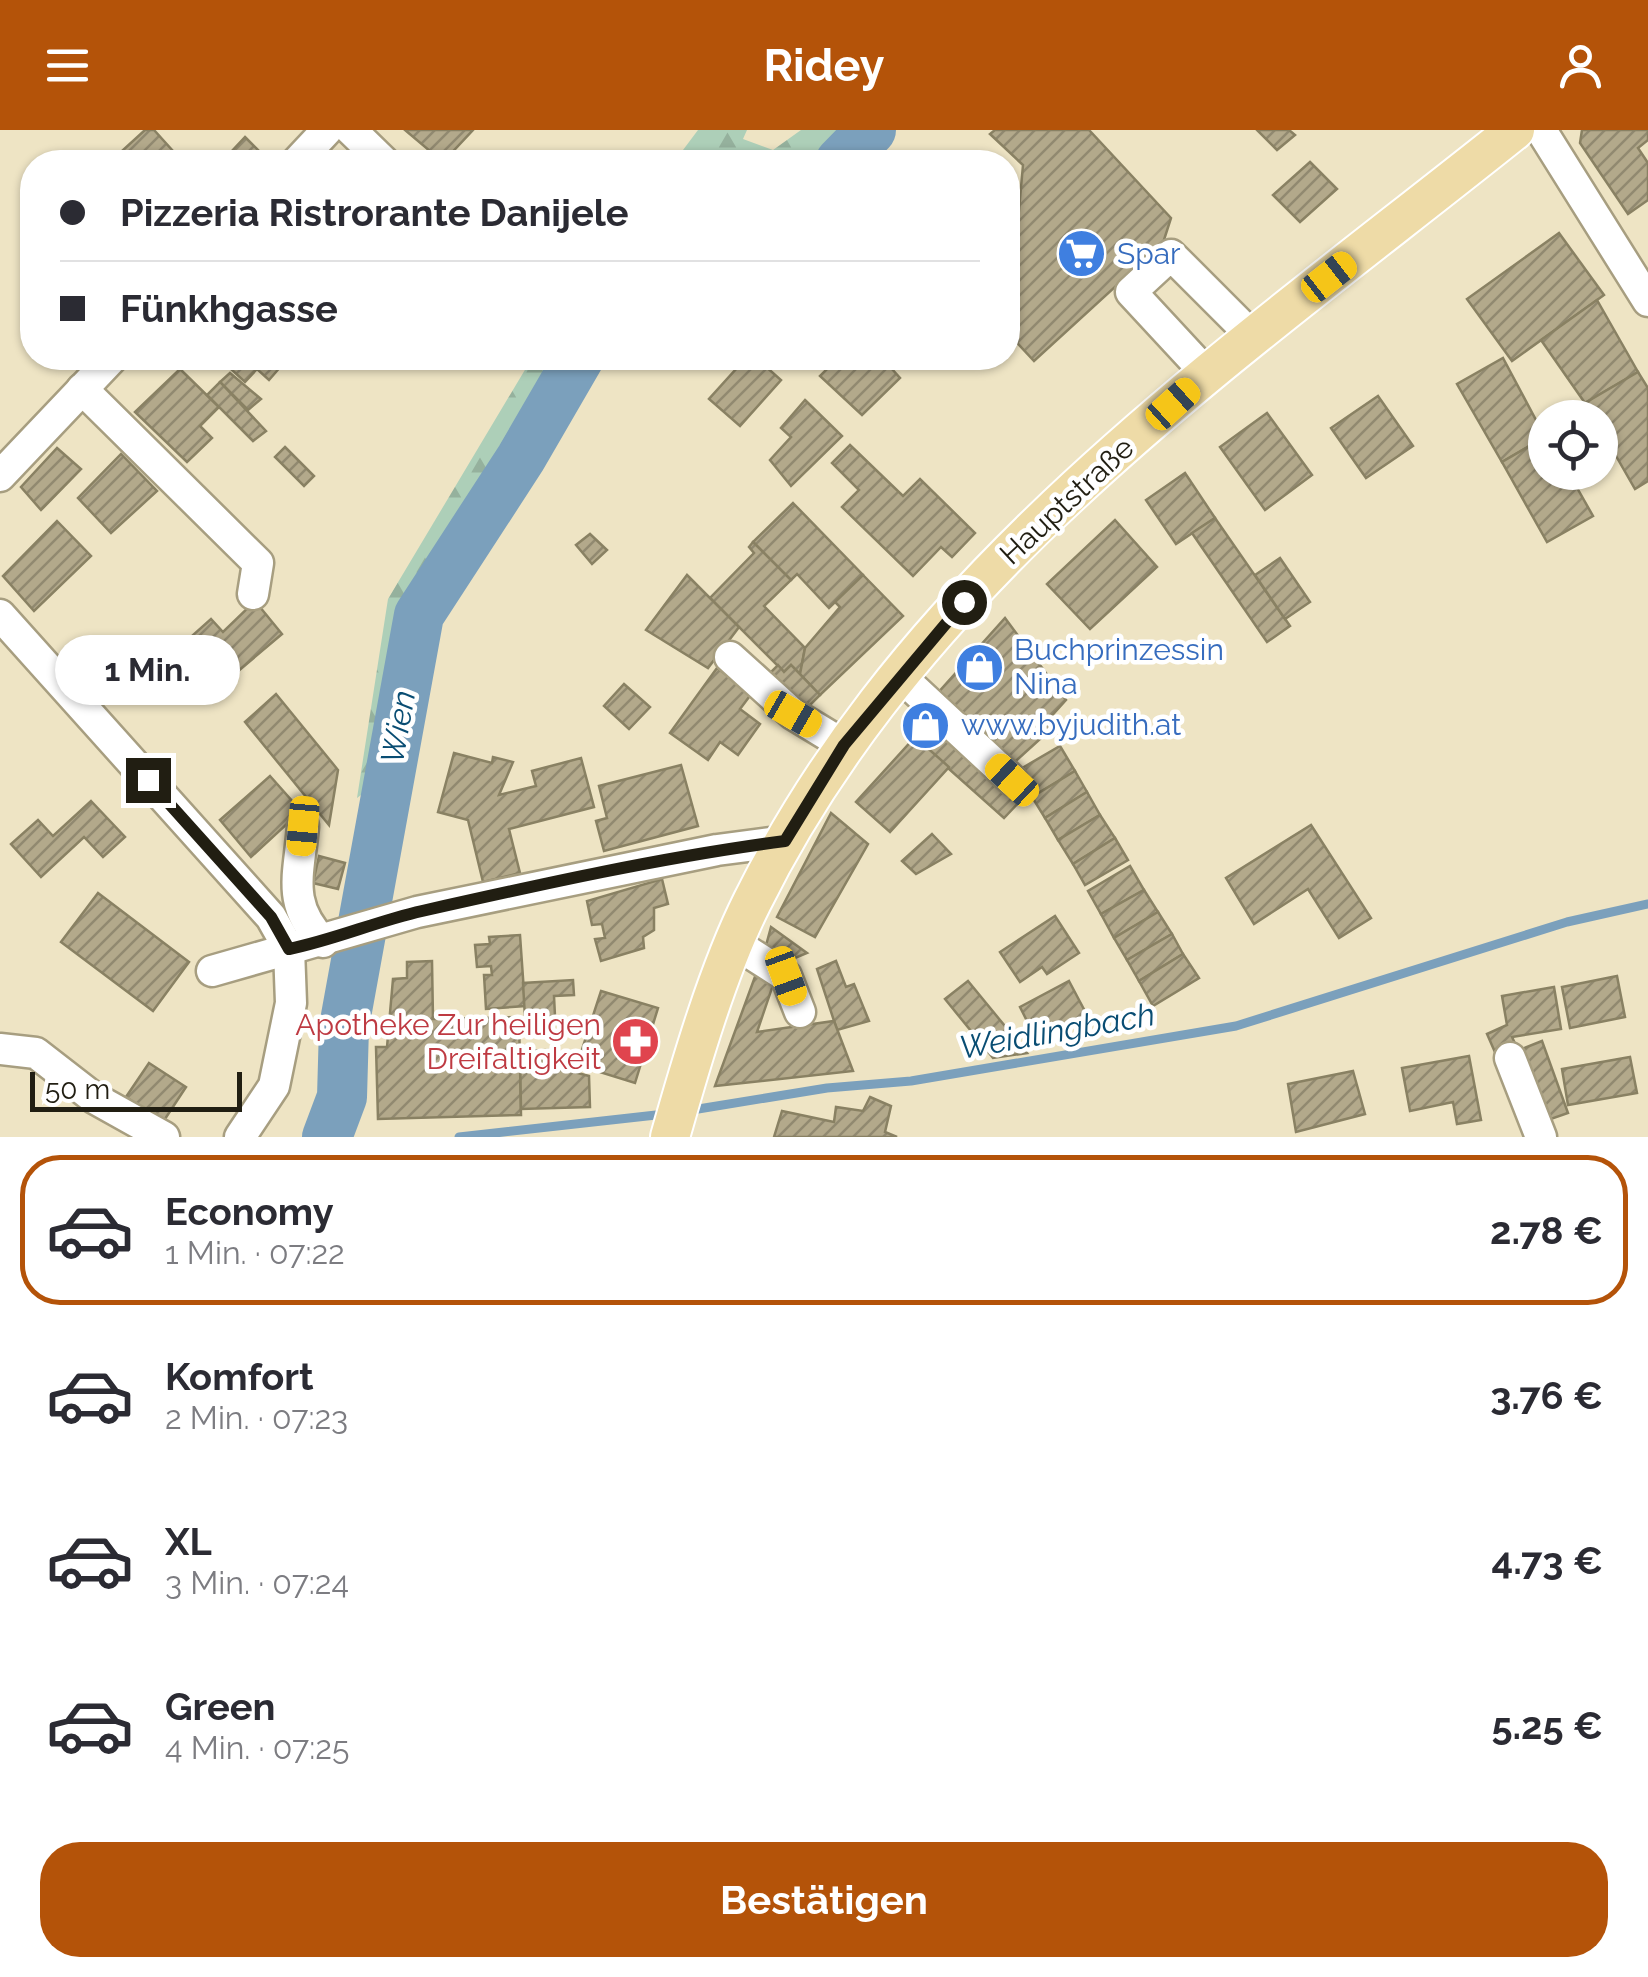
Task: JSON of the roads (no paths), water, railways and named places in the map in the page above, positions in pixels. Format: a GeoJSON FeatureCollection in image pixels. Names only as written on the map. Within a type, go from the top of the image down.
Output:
{"type":"FeatureCollection","features":[{"type":"Feature","properties":{"kind":"main road","name":"Hauptstraße"},"geometry":{"type":"LineString","coordinates":[[675,1120],[750,905],[844,745],[900,675],[1016,544],[1207,374],[1519,131]]}},
{"type":"Feature","properties":{"kind":"street"},"geometry":{"type":"LineString","coordinates":[[309,150],[328,130]]}},
{"type":"Feature","properties":{"kind":"street"},"geometry":{"type":"LineString","coordinates":[[351,130],[372,150]]}},
{"type":"Feature","properties":{"kind":"street"},"geometry":{"type":"LineString","coordinates":[[1519,131],[1648,302]]}},
{"type":"Feature","properties":{"kind":"street"},"geometry":{"type":"LineString","coordinates":[[1207,374],[1131,292],[1171,255],[1253,337]]}},
{"type":"Feature","properties":{"kind":"street"},"geometry":{"type":"LineString","coordinates":[[0,476],[100,370]]}},
{"type":"Feature","properties":{"kind":"street"},"geometry":{"type":"LineString","coordinates":[[82,389],[258,563],[253,594]]}},
{"type":"Feature","properties":{"kind":"street"},"geometry":{"type":"LineString","coordinates":[[0,616],[271,917],[289,949],[290,1003],[274,1086],[240,1137]]}},
{"type":"Feature","properties":{"kind":"street"},"geometry":{"type":"LineString","coordinates":[[730,657],[793,714],[844,745]]}},
{"type":"Feature","properties":{"kind":"street"},"geometry":{"type":"LineString","coordinates":[[900,675],[1012,780]]}},
{"type":"Feature","properties":{"kind":"street"},"geometry":{"type":"LineString","coordinates":[[303,826],[296,905],[323,942]]}},
{"type":"Feature","properties":{"kind":"street"},"geometry":{"type":"LineString","coordinates":[[212,971],[417,912],[718,850],[785,841]]}},
{"type":"Feature","properties":{"kind":"street"},"geometry":{"type":"LineString","coordinates":[[736,944],[786,976],[800,1012]]}},
{"type":"Feature","properties":{"kind":"street"},"geometry":{"type":"LineString","coordinates":[[0,1048],[36,1053],[94,1098],[164,1137]]}},
{"type":"Feature","properties":{"kind":"street"},"geometry":{"type":"LineString","coordinates":[[1510,1058],[1542,1137]]}},
{"type":"Feature","properties":{"kind":"waterway","name":"Wien"},"geometry":{"type":"LineString","coordinates":[[852,150],[871,130]]}},
{"type":"Feature","properties":{"kind":"waterway","name":"Wien"},"geometry":{"type":"LineString","coordinates":[[327,1137],[342,1097],[344,1027],[419,615],[521,458],[572,370]]}},
{"type":"Feature","properties":{"kind":"waterway","name":"Weidlingbach"},"geometry":{"type":"LineString","coordinates":[[686,1111],[827,1088],[911,1081],[1236,1026],[1567,922],[1648,904]]}},
{"type":"Feature","properties":{"kind":"waterway","name":"Weidlingbach"},"geometry":{"type":"LineString","coordinates":[[459,1137],[665,1114]]}},
{"type":"Feature","properties":{"kind":"place","name":"Spar"},"geometry":{"type":"Point","coordinates":[1082,254]}},
{"type":"Feature","properties":{"kind":"place","name":"Buchprinzessin Nina"},"geometry":{"type":"Point","coordinates":[979,667]}},
{"type":"Feature","properties":{"kind":"place","name":"www.byjudith.at"},"geometry":{"type":"Point","coordinates":[926,725]}},
{"type":"Feature","properties":{"kind":"place","name":"Apotheke Zur heiligen Dreifaltigkeit"},"geometry":{"type":"Point","coordinates":[636,1042]}}]}
